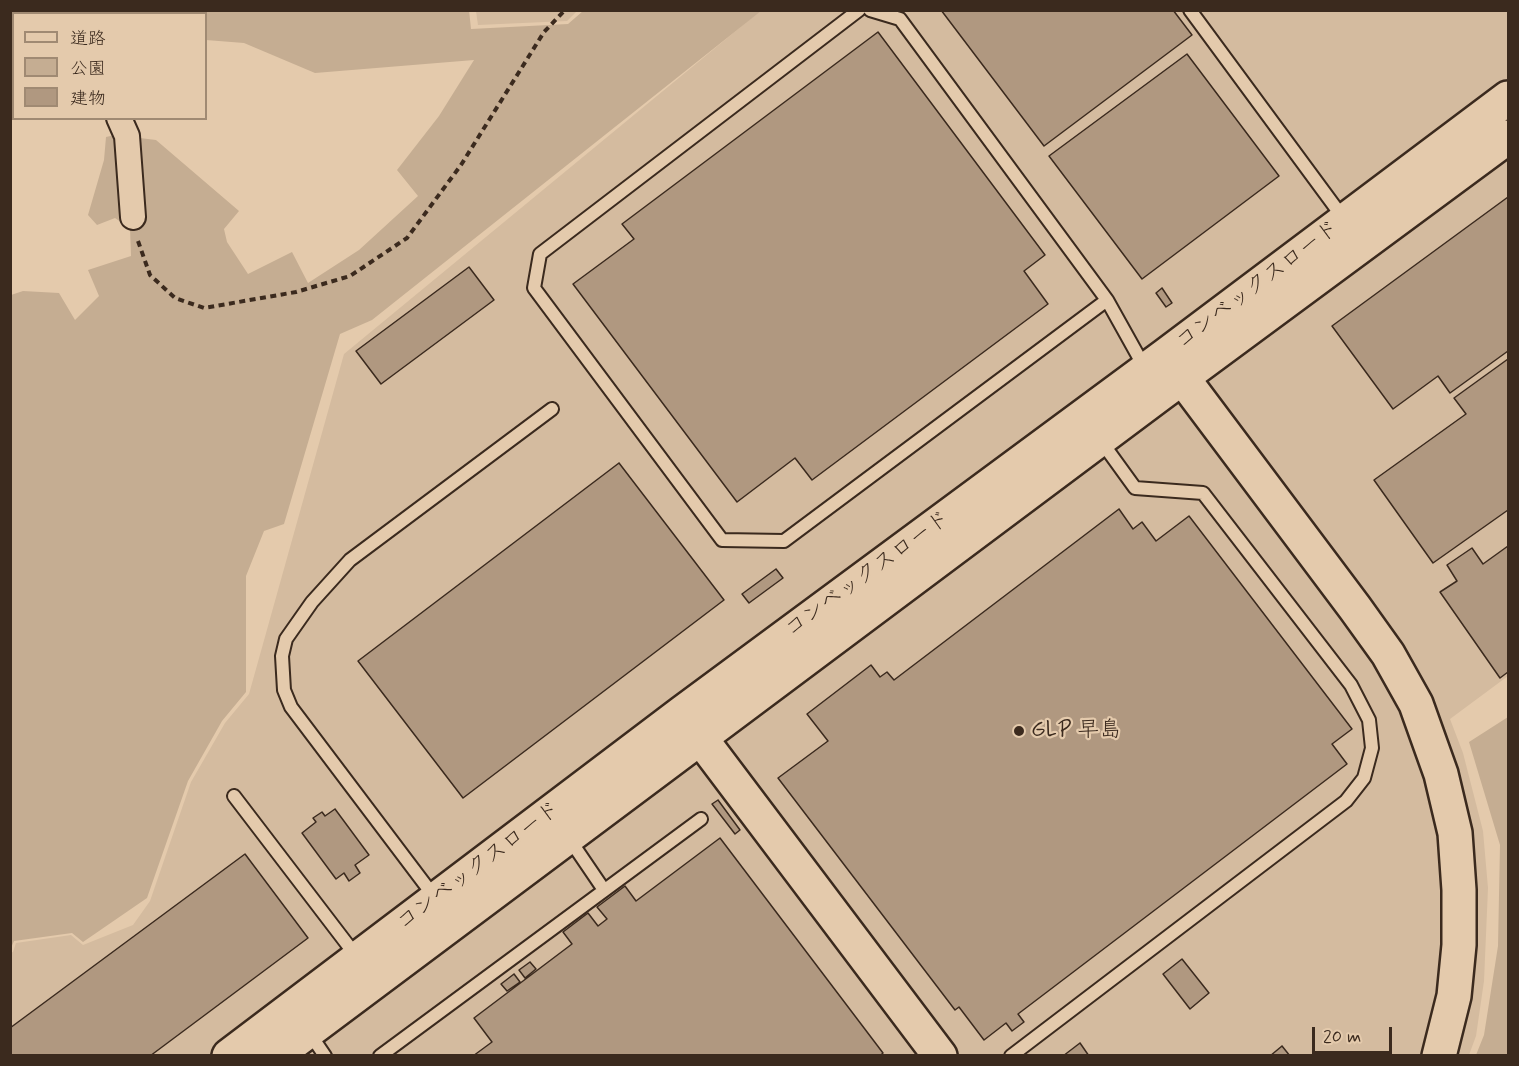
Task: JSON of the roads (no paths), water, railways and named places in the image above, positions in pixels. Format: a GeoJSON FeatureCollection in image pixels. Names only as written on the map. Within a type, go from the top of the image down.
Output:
{"type":"FeatureCollection","features":[{"type":"Feature","properties":{"kind":"street","name":"コンベックスロード"},"geometry":{"type":"LineString","coordinates":[[275,1056],[367,969],[1354,232],[1509,98]]}},
{"type":"Feature","properties":{"kind":"street"},"geometry":{"type":"LineString","coordinates":[[120,120],[127,136],[133,217]]}},
{"type":"Feature","properties":{"kind":"street","name":"コンベックスロード"},"geometry":{"type":"LineString","coordinates":[[1354,232],[1509,137]]}},
{"type":"Feature","properties":{"kind":"street"},"geometry":{"type":"LineString","coordinates":[[1160,377],[1388,654],[1416,704],[1446,793],[1455,833],[1460,890],[1460,945],[1454,996],[1439,1056]]}},
{"type":"Feature","properties":{"kind":"street"},"geometry":{"type":"LineString","coordinates":[[691,725],[940,1056]]}},
{"type":"Feature","properties":{"kind":"street","name":"コンベックスロード"},"geometry":{"type":"LineString","coordinates":[[229,1056],[305,1027]]}},
{"type":"Feature","properties":{"kind":"lane"},"geometry":{"type":"LineString","coordinates":[[859,10],[540,254],[534,288],[722,540],[784,542],[1107,300]]}},
{"type":"Feature","properties":{"kind":"lane"},"geometry":{"type":"LineString","coordinates":[[870,10],[900,19],[1107,300],[1160,377]]}},
{"type":"Feature","properties":{"kind":"lane"},"geometry":{"type":"LineString","coordinates":[[1190,10],[1354,232]]}},
{"type":"Feature","properties":{"kind":"lane"},"geometry":{"type":"LineString","coordinates":[[445,911],[291,706],[284,690],[282,656],[286,639],[312,602],[350,560],[552,409]]}},
{"type":"Feature","properties":{"kind":"lane"},"geometry":{"type":"LineString","coordinates":[[1011,1056],[1346,801],[1364,778],[1372,748],[1369,720],[1351,685],[1203,493],[1136,488],[1092,427]]}},
{"type":"Feature","properties":{"kind":"lane"},"geometry":{"type":"LineString","coordinates":[[234,796],[367,969]]}},
{"type":"Feature","properties":{"kind":"lane"},"geometry":{"type":"LineString","coordinates":[[380,1056],[701,819]]}},
{"type":"Feature","properties":{"kind":"lane"},"geometry":{"type":"LineString","coordinates":[[559,824],[604,890]]}},
{"type":"Feature","properties":{"kind":"place","name":"GLP 早島"},"geometry":{"type":"Point","coordinates":[1019,731]}}]}
